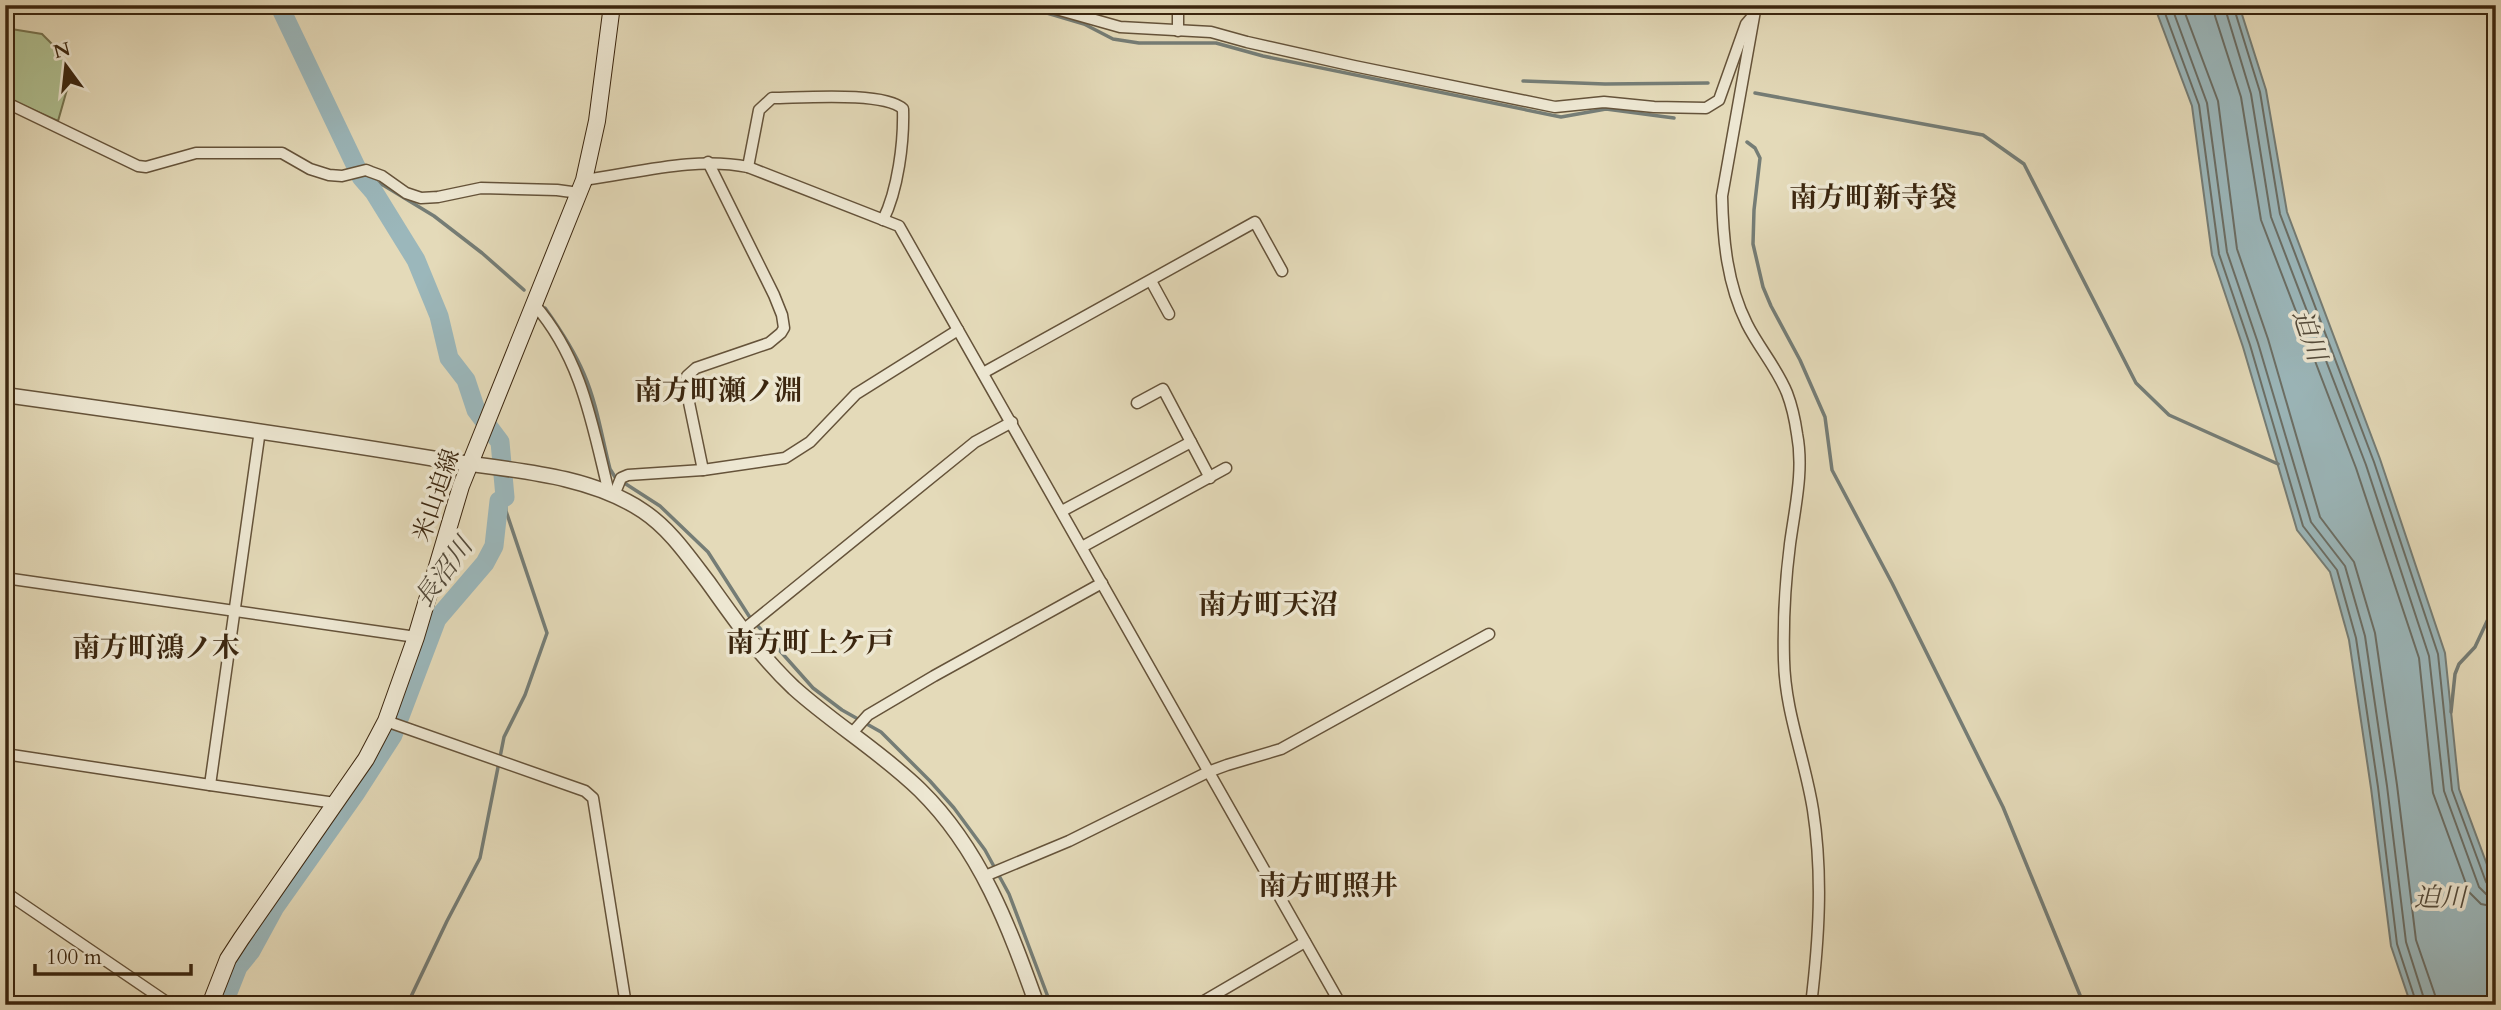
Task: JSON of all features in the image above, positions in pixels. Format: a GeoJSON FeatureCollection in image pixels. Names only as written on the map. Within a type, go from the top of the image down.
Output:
{"type":"FeatureCollection","features":[{"type":"Feature","properties":{"kind":"main road","name":"米山迫線"},"geometry":{"type":"LineString","coordinates":[[210,1005],[234,949],[393,724],[454,508],[581,187],[597,121],[612,5]]}},
{"type":"Feature","properties":{"kind":"street"},"geometry":{"type":"LineString","coordinates":[[1042,5],[1120,27],[1220,34],[1354,66],[1555,107],[1604,102],[1654,107],[1706,107],[1719,100],[1746,24],[1755,9]]}},
{"type":"Feature","properties":{"kind":"street"},"geometry":{"type":"LineString","coordinates":[[1178,5],[1178,31]]}},
{"type":"Feature","properties":{"kind":"street"},"geometry":{"type":"LineString","coordinates":[[1755,9],[1722,196],[1723,226],[1726,253],[1739,306],[1787,393],[1798,438],[1800,475],[1785,586],[1784,664],[1788,706],[1812,808],[1818,858],[1818,944],[1811,1005]]}},
{"type":"Feature","properties":{"kind":"street"},"geometry":{"type":"LineString","coordinates":[[748,167],[759,110],[772,98],[872,98],[897,103],[903,108],[904,124],[891,204],[883,220]]}},
{"type":"Feature","properties":{"kind":"street"},"geometry":{"type":"LineString","coordinates":[[5,102],[138,166],[146,167],[196,153],[282,153],[292,156],[310,169],[330,175],[342,176],[359,171],[382,176],[406,193],[421,198],[481,188],[557,190],[708,162],[723,162],[748,167],[900,226],[1341,1005]]}},
{"type":"Feature","properties":{"kind":"street"},"geometry":{"type":"LineString","coordinates":[[704,470],[686,388],[687,376],[696,368],[769,343],[781,333],[784,321],[774,295],[708,162]]}},
{"type":"Feature","properties":{"kind":"street"},"geometry":{"type":"LineString","coordinates":[[983,373],[1255,222],[1282,271]]}},
{"type":"Feature","properties":{"kind":"street"},"geometry":{"type":"LineString","coordinates":[[1152,281],[1169,314]]}},
{"type":"Feature","properties":{"kind":"street"},"geometry":{"type":"LineString","coordinates":[[534,304],[565,346],[581,381],[616,487],[669,532],[750,625],[780,674],[859,725],[921,791],[968,849],[993,873],[1005,918],[1037,1005]]}},
{"type":"Feature","properties":{"kind":"street"},"geometry":{"type":"LineString","coordinates":[[5,396],[260,430],[616,487],[646,472],[704,470],[785,458],[810,442],[856,394],[958,330]]}},
{"type":"Feature","properties":{"kind":"street"},"geometry":{"type":"LineString","coordinates":[[1137,403],[1163,388],[1210,478]]}},
{"type":"Feature","properties":{"kind":"street"},"geometry":{"type":"LineString","coordinates":[[750,625],[975,442],[1012,422]]}},
{"type":"Feature","properties":{"kind":"street"},"geometry":{"type":"LineString","coordinates":[[210,785],[260,430]]}},
{"type":"Feature","properties":{"kind":"street"},"geometry":{"type":"LineString","coordinates":[[1062,511],[1191,442]]}},
{"type":"Feature","properties":{"kind":"street"},"geometry":{"type":"LineString","coordinates":[[1082,547],[1226,468]]}},
{"type":"Feature","properties":{"kind":"street"},"geometry":{"type":"LineString","coordinates":[[5,578],[416,637]]}},
{"type":"Feature","properties":{"kind":"street"},"geometry":{"type":"LineString","coordinates":[[859,725],[934,676],[1102,583]]}},
{"type":"Feature","properties":{"kind":"street"},"geometry":{"type":"LineString","coordinates":[[993,873],[1149,803],[1208,772],[1281,750],[1489,634]]}},
{"type":"Feature","properties":{"kind":"street"},"geometry":{"type":"LineString","coordinates":[[393,724],[585,791],[593,798],[626,1005]]}},
{"type":"Feature","properties":{"kind":"street"},"geometry":{"type":"LineString","coordinates":[[5,754],[335,803]]}},
{"type":"Feature","properties":{"kind":"street"},"geometry":{"type":"LineString","coordinates":[[5,892],[171,1005]]}},
{"type":"Feature","properties":{"kind":"street"},"geometry":{"type":"LineString","coordinates":[[1196,1005],[1305,942]]}},
{"type":"Feature","properties":{"kind":"green space"},"geometry":{"type":"Polygon","coordinates":[[[5,28],[42,34],[62,54],[70,79],[58,121],[9,99],[5,100],[5,28]]]}},
{"type":"Feature","properties":{"kind":"water","name":"迫川"},"geometry":{"type":"Polygon","coordinates":[[[2154,5],[2239,5],[2266,90],[2287,212],[2380,459],[2445,653],[2459,789],[2496,889],[2496,1005],[2411,1005],[2391,946],[2349,640],[2330,572],[2297,530],[2243,347],[2212,255],[2192,106],[2154,5]]]}},
{"type":"Feature","properties":{"kind":"waterway","name":"長沼川"},"geometry":{"type":"LineString","coordinates":[[223,1005],[238,967],[251,951],[275,907],[393,735],[437,619],[485,563],[494,546],[499,501],[505,497],[500,442],[476,410],[466,380],[449,358],[439,316],[416,260],[374,192],[361,177],[279,5]]}},
{"type":"Feature","properties":{"kind":"waterway"},"geometry":{"type":"LineString","coordinates":[[1020,5],[1084,24],[1113,39],[1139,43],[1216,43],[1263,56],[1561,117],[1606,109],[1674,118]]}},
{"type":"Feature","properties":{"kind":"waterway"},"geometry":{"type":"LineString","coordinates":[[1523,81],[1605,84],[1708,83]]}},
{"type":"Feature","properties":{"kind":"waterway"},"geometry":{"type":"LineString","coordinates":[[1755,93],[1983,135],[2024,164],[2136,383],[2169,415],[2278,464]]}},
{"type":"Feature","properties":{"kind":"waterway"},"geometry":{"type":"LineString","coordinates":[[1747,142],[1755,148],[1760,158],[1753,244],[1763,287],[1825,417],[1832,470],[1892,583],[2003,807],[2084,1005]]}},
{"type":"Feature","properties":{"kind":"waterway"},"geometry":{"type":"LineString","coordinates":[[361,177],[383,185],[434,216],[524,290]]}},
{"type":"Feature","properties":{"kind":"waterway"},"geometry":{"type":"LineString","coordinates":[[545,308],[576,357],[589,385],[610,469],[615,477],[660,506],[708,552],[749,616],[813,688],[842,710],[881,732],[954,808],[985,850],[1009,894],[1051,1005]]}},
{"type":"Feature","properties":{"kind":"waterway"},"geometry":{"type":"LineString","coordinates":[[407,1005],[480,858],[504,737],[525,695],[547,633],[506,511],[505,497]]}},
{"type":"Feature","properties":{"kind":"waterway"},"geometry":{"type":"LineString","coordinates":[[2451,712],[2455,674],[2459,664],[2475,647],[2489,617],[2496,612]]}},
{"type":"Feature","properties":{"kind":"district","name":"南方町新寺袋"},"geometry":{"type":"Point","coordinates":[1873,197]}},
{"type":"Feature","properties":{"kind":"district","name":"南方町瀬ノ淵"},"geometry":{"type":"Point","coordinates":[718,390]}},
{"type":"Feature","properties":{"kind":"district","name":"南方町天沼"},"geometry":{"type":"Point","coordinates":[1268,604]}},
{"type":"Feature","properties":{"kind":"district","name":"南方町上ケ戸"},"geometry":{"type":"Point","coordinates":[810,642]}},
{"type":"Feature","properties":{"kind":"district","name":"南方町鴻ノ木"},"geometry":{"type":"Point","coordinates":[156,647]}},
{"type":"Feature","properties":{"kind":"district","name":"南方町照井"},"geometry":{"type":"Point","coordinates":[1328,885]}}]}
